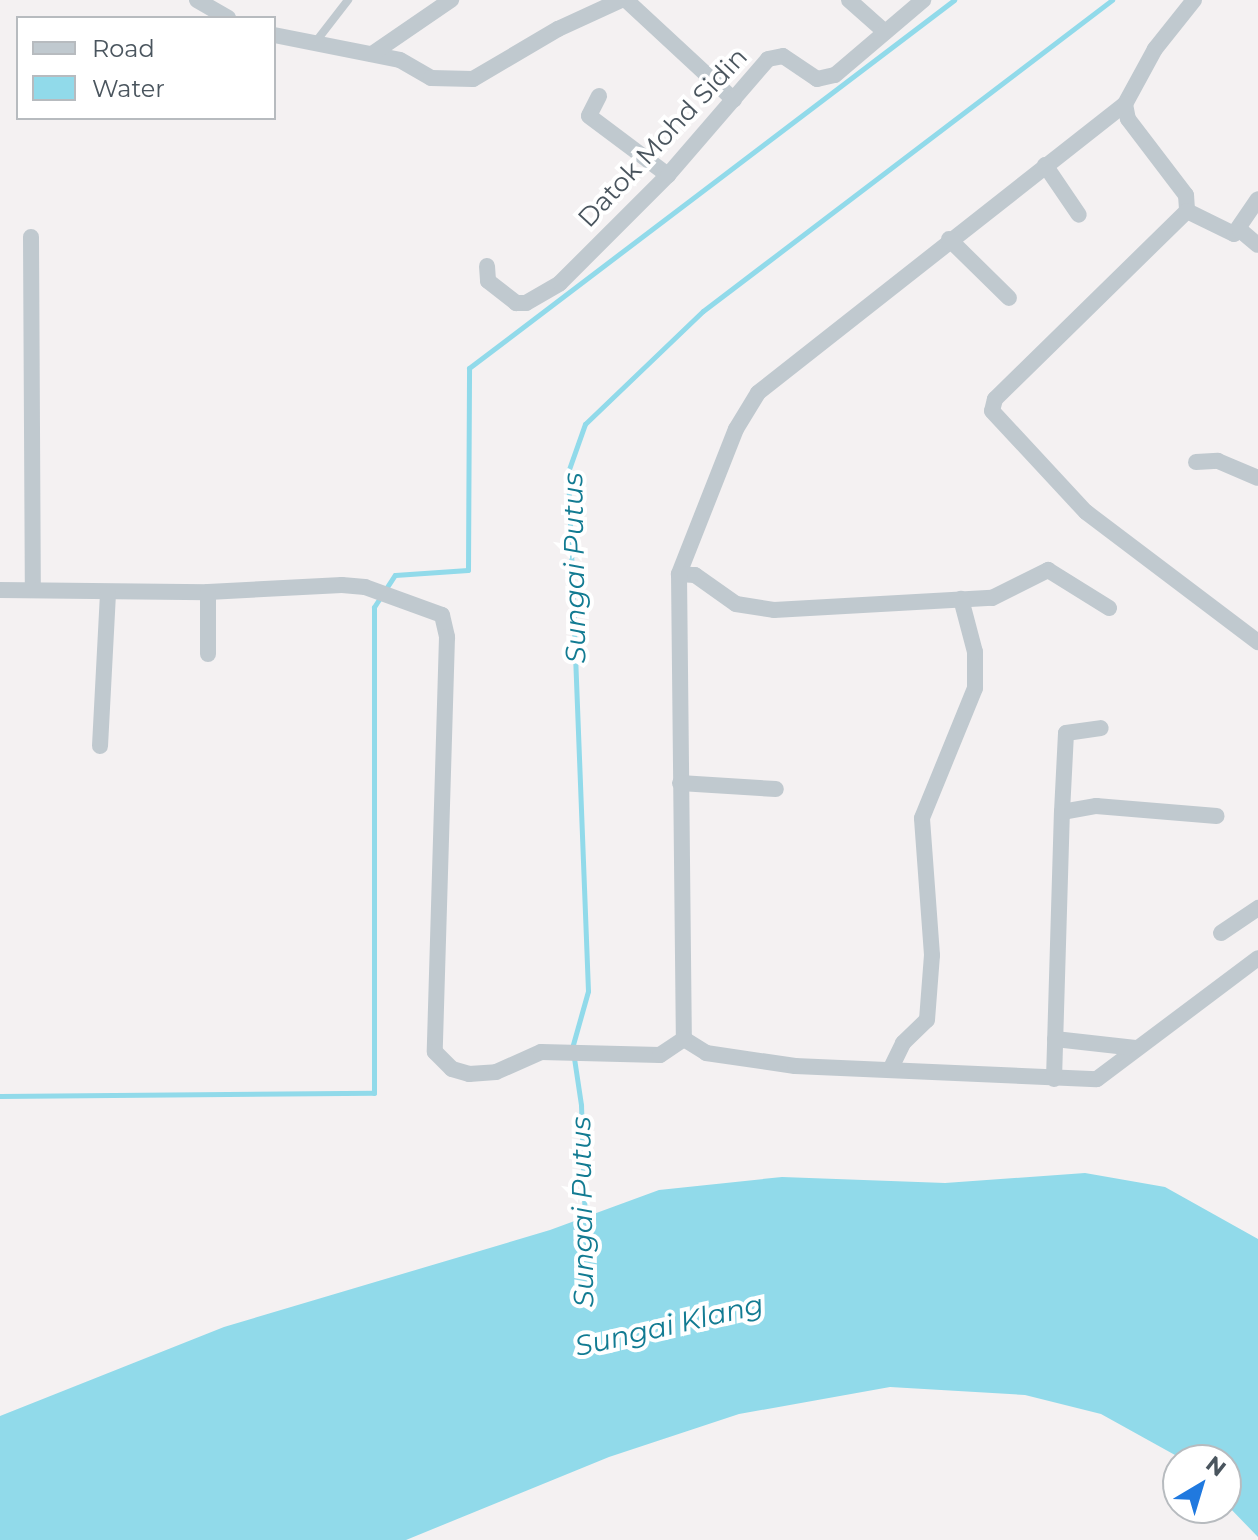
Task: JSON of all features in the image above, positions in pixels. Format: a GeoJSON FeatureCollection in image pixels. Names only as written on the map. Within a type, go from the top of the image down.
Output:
{"type":"FeatureCollection","features":[{"type":"Feature","properties":{"kind":"street"},"geometry":{"type":"LineString","coordinates":[[197,0],[225,16]]}},
{"type":"Feature","properties":{"kind":"street"},"geometry":{"type":"LineString","coordinates":[[372,54],[451,0]]}},
{"type":"Feature","properties":{"kind":"street"},"geometry":{"type":"LineString","coordinates":[[276,36],[400,60],[431,78],[473,79],[558,29],[624,0],[734,100]]}},
{"type":"Feature","properties":{"kind":"street"},"geometry":{"type":"LineString","coordinates":[[849,0],[885,32]]}},
{"type":"Feature","properties":{"kind":"street","name":"Datok Mohd Sidin"},"geometry":{"type":"LineString","coordinates":[[487,266],[488,281],[516,303],[526,303],[560,283],[668,175],[774,55],[824,79],[923,0]]}},
{"type":"Feature","properties":{"kind":"street"},"geometry":{"type":"LineString","coordinates":[[684,1039],[679,574],[736,429],[758,393],[949,239],[1125,104],[1155,49],[1194,0]]}},
{"type":"Feature","properties":{"kind":"street"},"geometry":{"type":"LineString","coordinates":[[599,96],[589,116],[668,175]]}},
{"type":"Feature","properties":{"kind":"street"},"geometry":{"type":"LineString","coordinates":[[1125,104],[1128,119],[1186,195],[1187,211],[995,399],[992,411],[1086,512],[1258,642]]}},
{"type":"Feature","properties":{"kind":"street"},"geometry":{"type":"LineString","coordinates":[[1045,165],[1079,215]]}},
{"type":"Feature","properties":{"kind":"street"},"geometry":{"type":"LineString","coordinates":[[1187,211],[1229,233],[1240,230],[1258,199]]}},
{"type":"Feature","properties":{"kind":"street"},"geometry":{"type":"LineString","coordinates":[[1240,230],[1258,245]]}},
{"type":"Feature","properties":{"kind":"street"},"geometry":{"type":"LineString","coordinates":[[31,237],[33,590]]}},
{"type":"Feature","properties":{"kind":"street"},"geometry":{"type":"LineString","coordinates":[[949,239],[1009,298]]}},
{"type":"Feature","properties":{"kind":"street"},"geometry":{"type":"LineString","coordinates":[[1196,462],[1218,461],[1258,478]]}},
{"type":"Feature","properties":{"kind":"street"},"geometry":{"type":"LineString","coordinates":[[679,574],[695,575],[736,604],[774,610],[1002,595],[1048,570],[1109,608]]}},
{"type":"Feature","properties":{"kind":"street"},"geometry":{"type":"LineString","coordinates":[[0,590],[108,594],[365,587],[426,606],[442,615],[447,627],[435,1052],[452,1069],[469,1074],[496,1072],[541,1052],[660,1055],[684,1039]]}},
{"type":"Feature","properties":{"kind":"street"},"geometry":{"type":"LineString","coordinates":[[208,592],[208,654]]}},
{"type":"Feature","properties":{"kind":"street"},"geometry":{"type":"LineString","coordinates":[[100,746],[108,594]]}},
{"type":"Feature","properties":{"kind":"street"},"geometry":{"type":"LineString","coordinates":[[890,1070],[903,1043],[927,1020],[932,955],[922,818],[975,688],[975,652],[961,599]]}},
{"type":"Feature","properties":{"kind":"street"},"geometry":{"type":"LineString","coordinates":[[1054,1079],[1066,733],[1101,728]]}},
{"type":"Feature","properties":{"kind":"street"},"geometry":{"type":"LineString","coordinates":[[680,783],[776,789]]}},
{"type":"Feature","properties":{"kind":"street"},"geometry":{"type":"LineString","coordinates":[[1062,812],[1096,806],[1217,816]]}},
{"type":"Feature","properties":{"kind":"street"},"geometry":{"type":"LineString","coordinates":[[1221,933],[1258,908]]}},
{"type":"Feature","properties":{"kind":"street"},"geometry":{"type":"LineString","coordinates":[[684,1039],[706,1053],[795,1066],[1097,1079],[1258,958]]}},
{"type":"Feature","properties":{"kind":"street"},"geometry":{"type":"LineString","coordinates":[[1055,1039],[1135,1048]]}},
{"type":"Feature","properties":{"kind":"lane"},"geometry":{"type":"LineString","coordinates":[[314,45],[348,0]]}},
{"type":"Feature","properties":{"kind":"water","name":"Sungai Klang"},"geometry":{"type":"Polygon","coordinates":[[[1085,1173],[1165,1187],[1258,1239],[1258,1537],[1242,1520],[1242,1444],[1162,1444],[1162,1448],[1101,1414],[1025,1395],[890,1387],[739,1414],[609,1457],[406,1540],[0,1540],[0,1416],[224,1327],[550,1230],[659,1190],[782,1177],[945,1183],[1085,1173]]]}},
{"type":"Feature","properties":{"kind":"waterway"},"geometry":{"type":"LineString","coordinates":[[0,1096],[374,1093],[374,607],[395,575],[468,570],[469,368],[954,0]]}},
{"type":"Feature","properties":{"kind":"waterway","name":"Sungai Putus"},"geometry":{"type":"LineString","coordinates":[[572,1048],[588,991],[568,472],[585,424],[703,311],[1112,0]]}},
{"type":"Feature","properties":{"kind":"waterway","name":"Sungai Putus"},"geometry":{"type":"LineString","coordinates":[[574,1058],[581,1105],[585,1223]]}}]}
